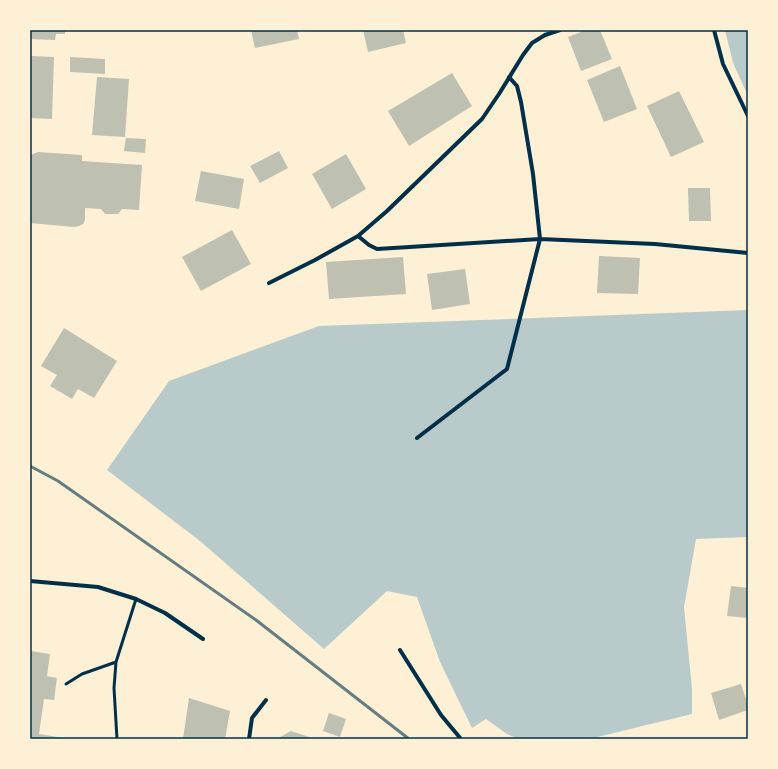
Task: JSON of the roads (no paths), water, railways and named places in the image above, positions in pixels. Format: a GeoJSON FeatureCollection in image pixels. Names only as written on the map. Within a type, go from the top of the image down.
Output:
{"type":"FeatureCollection","features":[{"type":"Feature","properties":{"kind":"street"},"geometry":{"type":"LineString","coordinates":[[269,283],[358,236],[387,211],[482,119],[522,55],[532,43],[546,35],[560,30]]}},
{"type":"Feature","properties":{"kind":"street"},"geometry":{"type":"LineString","coordinates":[[714,30],[723,64],[748,116]]}},
{"type":"Feature","properties":{"kind":"street"},"geometry":{"type":"LineString","coordinates":[[417,438],[507,369],[540,239],[533,174],[521,102],[517,86],[509,77]]}},
{"type":"Feature","properties":{"kind":"street"},"geometry":{"type":"LineString","coordinates":[[358,236],[369,246],[377,249],[540,239],[655,244],[748,253]]}},
{"type":"Feature","properties":{"kind":"street"},"geometry":{"type":"LineString","coordinates":[[30,581],[98,587],[136,600],[165,613],[203,639]]}},
{"type":"Feature","properties":{"kind":"street"},"geometry":{"type":"LineString","coordinates":[[400,650],[441,715],[461,739]]}},
{"type":"Feature","properties":{"kind":"street"},"geometry":{"type":"LineString","coordinates":[[249,739],[252,718],[266,700]]}},
{"type":"Feature","properties":{"kind":"lane"},"geometry":{"type":"LineString","coordinates":[[117,739],[114,688],[116,662],[136,600]]}},
{"type":"Feature","properties":{"kind":"lane"},"geometry":{"type":"LineString","coordinates":[[66,684],[82,674],[116,662]]}},
{"type":"Feature","properties":{"kind":"railway"},"geometry":{"type":"LineString","coordinates":[[30,466],[58,481],[256,620],[409,739]]}}]}
